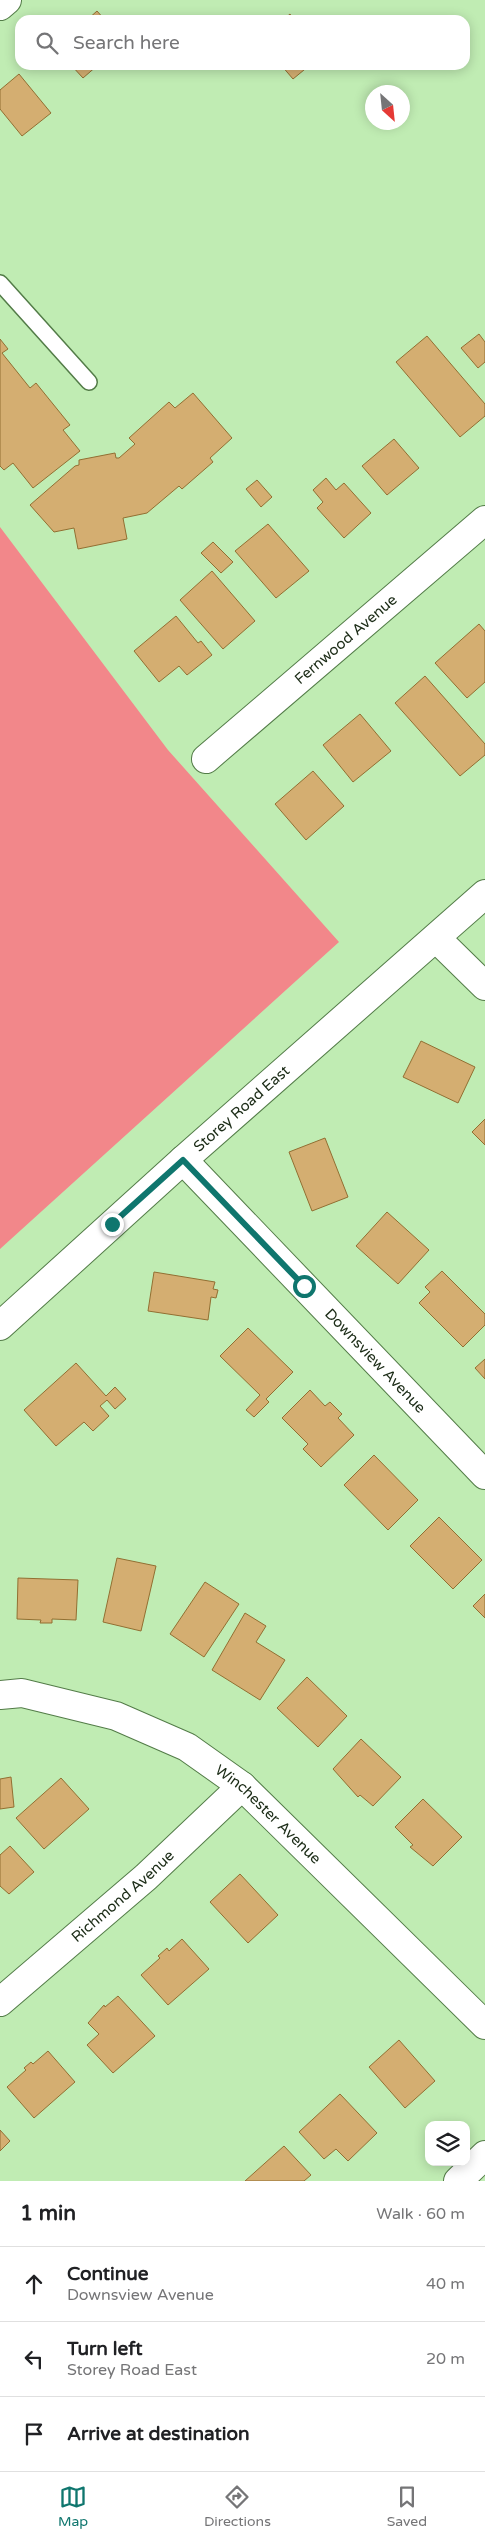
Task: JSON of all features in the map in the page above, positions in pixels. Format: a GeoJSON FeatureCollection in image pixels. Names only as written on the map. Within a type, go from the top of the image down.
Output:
{"type":"FeatureCollection","features":[{"type":"Feature","properties":{"kind":"street"},"geometry":{"type":"LineString","coordinates":[[0,6],[7,0]]}},
{"type":"Feature","properties":{"kind":"street","name":"Fernwood Avenue"},"geometry":{"type":"LineString","coordinates":[[206,759],[485,520]]}},
{"type":"Feature","properties":{"kind":"street","name":"Storey Road East"},"geometry":{"type":"LineString","coordinates":[[0,1326],[183,1160],[485,894]]}},
{"type":"Feature","properties":{"kind":"street"},"geometry":{"type":"LineString","coordinates":[[436,938],[485,986]]}},
{"type":"Feature","properties":{"kind":"street","name":"Downsview Avenue"},"geometry":{"type":"LineString","coordinates":[[183,1160],[485,1475]]}},
{"type":"Feature","properties":{"kind":"street","name":"Winchester Avenue"},"geometry":{"type":"LineString","coordinates":[[0,1695],[22,1693],[116,1716],[187,1747],[242,1786],[485,2025]]}},
{"type":"Feature","properties":{"kind":"street","name":"Richmond Avenue"},"geometry":{"type":"LineString","coordinates":[[0,2002],[146,1877],[242,1786]]}},
{"type":"Feature","properties":{"kind":"street"},"geometry":{"type":"LineString","coordinates":[[458,2181],[485,2155]]}},
{"type":"Feature","properties":{"kind":"lane"},"geometry":{"type":"LineString","coordinates":[[0,283],[89,382]]}},
{"type":"Feature","properties":{"kind":"shaded area"},"geometry":{"type":"Polygon","coordinates":[[[0,527],[168,750],[339,942],[0,1249],[0,527]]]}},
{"type":"Feature","properties":{"kind":"building"},"geometry":{"type":"Polygon","coordinates":[[[97,11],[101,15],[93,15],[97,11]]]}},
{"type":"Feature","properties":{"kind":"building"},"geometry":{"type":"Polygon","coordinates":[[[76,70],[92,70],[83,78],[76,70]]]}},
{"type":"Feature","properties":{"kind":"building"},"geometry":{"type":"Polygon","coordinates":[[[285,70],[304,70],[293,79],[285,70]]]}},
{"type":"Feature","properties":{"kind":"building"},"geometry":{"type":"Polygon","coordinates":[[[19,74],[51,113],[22,136],[0,109],[0,90],[19,74]]]}},
{"type":"Feature","properties":{"kind":"building"},"geometry":{"type":"Polygon","coordinates":[[[479,334],[485,342],[485,362],[478,368],[461,348],[479,334]]]}},
{"type":"Feature","properties":{"kind":"building"},"geometry":{"type":"Polygon","coordinates":[[[427,336],[485,404],[485,416],[460,437],[396,362],[427,336]]]}},
{"type":"Feature","properties":{"kind":"building"},"geometry":{"type":"Polygon","coordinates":[[[0,339],[8,349],[2,353],[30,388],[36,383],[70,425],[63,430],[80,451],[33,488],[13,463],[4,470],[0,466],[0,339]]]}},
{"type":"Feature","properties":{"kind":"building"},"geometry":{"type":"Polygon","coordinates":[[[193,393],[232,438],[210,458],[213,462],[182,489],[179,486],[147,513],[123,518],[127,539],[78,549],[74,528],[54,532],[30,505],[75,466],[79,465],[79,460],[115,453],[116,458],[119,458],[135,444],[129,438],[169,402],[175,408],[193,393]]]}},
{"type":"Feature","properties":{"kind":"building"},"geometry":{"type":"Polygon","coordinates":[[[394,439],[419,468],[387,495],[362,466],[394,439]]]}},
{"type":"Feature","properties":{"kind":"building"},"geometry":{"type":"Polygon","coordinates":[[[326,478],[336,490],[344,483],[371,513],[344,538],[317,508],[323,502],[313,490],[326,478]]]}},
{"type":"Feature","properties":{"kind":"building"},"geometry":{"type":"Polygon","coordinates":[[[257,480],[272,497],[261,507],[246,489],[257,480]]]}},
{"type":"Feature","properties":{"kind":"building"},"geometry":{"type":"Polygon","coordinates":[[[268,524],[309,571],[276,598],[235,551],[268,524]]]}},
{"type":"Feature","properties":{"kind":"building"},"geometry":{"type":"Polygon","coordinates":[[[213,542],[233,562],[221,573],[201,553],[213,542]]]}},
{"type":"Feature","properties":{"kind":"building"},"geometry":{"type":"Polygon","coordinates":[[[212,571],[255,621],[223,649],[180,600],[212,571]]]}},
{"type":"Feature","properties":{"kind":"building"},"geometry":{"type":"Polygon","coordinates":[[[176,616],[198,643],[201,641],[212,655],[187,675],[179,666],[159,682],[134,651],[176,616]]]}},
{"type":"Feature","properties":{"kind":"building"},"geometry":{"type":"Polygon","coordinates":[[[479,624],[485,631],[485,682],[467,698],[435,663],[479,624]]]}},
{"type":"Feature","properties":{"kind":"building"},"geometry":{"type":"Polygon","coordinates":[[[425,676],[485,744],[485,755],[460,776],[395,703],[425,676]]]}},
{"type":"Feature","properties":{"kind":"building"},"geometry":{"type":"Polygon","coordinates":[[[360,714],[391,751],[353,782],[323,745],[360,714]]]}},
{"type":"Feature","properties":{"kind":"building"},"geometry":{"type":"Polygon","coordinates":[[[313,771],[344,806],[306,840],[275,804],[313,771]]]}},
{"type":"Feature","properties":{"kind":"building"},"geometry":{"type":"Polygon","coordinates":[[[421,1041],[475,1067],[458,1103],[403,1077],[421,1041]]]}},
{"type":"Feature","properties":{"kind":"building"},"geometry":{"type":"Polygon","coordinates":[[[485,1119],[485,1145],[472,1132],[485,1119]]]}},
{"type":"Feature","properties":{"kind":"building"},"geometry":{"type":"Polygon","coordinates":[[[325,1138],[348,1197],[312,1211],[289,1152],[325,1138]]]}},
{"type":"Feature","properties":{"kind":"building"},"geometry":{"type":"Polygon","coordinates":[[[387,1212],[429,1250],[398,1284],[356,1246],[387,1212]]]}},
{"type":"Feature","properties":{"kind":"building"},"geometry":{"type":"Polygon","coordinates":[[[442,1271],[485,1314],[485,1325],[463,1347],[419,1303],[430,1292],[425,1287],[442,1271]]]}},
{"type":"Feature","properties":{"kind":"building"},"geometry":{"type":"Polygon","coordinates":[[[154,1272],[215,1282],[213,1289],[218,1290],[216,1298],[211,1297],[208,1320],[148,1311],[154,1272]]]}},
{"type":"Feature","properties":{"kind":"building"},"geometry":{"type":"Polygon","coordinates":[[[248,1328],[293,1372],[266,1399],[269,1402],[254,1417],[246,1410],[260,1395],[220,1356],[248,1328]]]}},
{"type":"Feature","properties":{"kind":"building"},"geometry":{"type":"Polygon","coordinates":[[[485,1359],[485,1379],[475,1368],[485,1359]]]}},
{"type":"Feature","properties":{"kind":"building"},"geometry":{"type":"Polygon","coordinates":[[[76,1363],[106,1396],[115,1387],[126,1399],[115,1409],[107,1400],[100,1406],[109,1416],[93,1431],[84,1422],[56,1446],[24,1410],[76,1363]]]}},
{"type":"Feature","properties":{"kind":"building"},"geometry":{"type":"Polygon","coordinates":[[[310,1390],[325,1406],[330,1402],[342,1414],[338,1418],[354,1435],[321,1467],[303,1449],[308,1444],[282,1418],[310,1390]]]}},
{"type":"Feature","properties":{"kind":"building"},"geometry":{"type":"Polygon","coordinates":[[[374,1455],[418,1500],[388,1530],[344,1485],[374,1455]]]}},
{"type":"Feature","properties":{"kind":"building"},"geometry":{"type":"Polygon","coordinates":[[[439,1517],[482,1560],[453,1589],[410,1546],[439,1517]]]}},
{"type":"Feature","properties":{"kind":"building"},"geometry":{"type":"Polygon","coordinates":[[[117,1558],[156,1566],[141,1631],[103,1622],[117,1558]]]}},
{"type":"Feature","properties":{"kind":"building"},"geometry":{"type":"Polygon","coordinates":[[[18,1578],[78,1580],[76,1620],[52,1619],[52,1623],[40,1623],[41,1620],[17,1619],[18,1578]]]}},
{"type":"Feature","properties":{"kind":"building"},"geometry":{"type":"Polygon","coordinates":[[[205,1582],[239,1604],[204,1657],[170,1634],[205,1582]]]}},
{"type":"Feature","properties":{"kind":"building"},"geometry":{"type":"Polygon","coordinates":[[[485,1594],[485,1618],[473,1606],[485,1594]]]}},
{"type":"Feature","properties":{"kind":"building"},"geometry":{"type":"Polygon","coordinates":[[[245,1613],[266,1626],[256,1642],[285,1660],[260,1700],[212,1670],[245,1613]]]}},
{"type":"Feature","properties":{"kind":"building"},"geometry":{"type":"Polygon","coordinates":[[[307,1677],[347,1716],[318,1747],[277,1708],[307,1677]]]}},
{"type":"Feature","properties":{"kind":"building"},"geometry":{"type":"Polygon","coordinates":[[[361,1739],[401,1777],[373,1806],[360,1795],[358,1797],[333,1769],[361,1739]]]}},
{"type":"Feature","properties":{"kind":"building"},"geometry":{"type":"Polygon","coordinates":[[[11,1777],[14,1807],[0,1809],[0,1779],[11,1777]]]}},
{"type":"Feature","properties":{"kind":"building"},"geometry":{"type":"Polygon","coordinates":[[[61,1778],[89,1809],[44,1849],[16,1818],[61,1778]]]}},
{"type":"Feature","properties":{"kind":"building"},"geometry":{"type":"Polygon","coordinates":[[[423,1799],[462,1837],[433,1866],[410,1847],[413,1845],[395,1827],[423,1799]]]}},
{"type":"Feature","properties":{"kind":"building"},"geometry":{"type":"Polygon","coordinates":[[[10,1846],[34,1872],[9,1894],[0,1886],[0,1855],[10,1846]]]}},
{"type":"Feature","properties":{"kind":"building"},"geometry":{"type":"Polygon","coordinates":[[[240,1874],[278,1915],[248,1943],[210,1902],[240,1874]]]}},
{"type":"Feature","properties":{"kind":"building"},"geometry":{"type":"Polygon","coordinates":[[[182,1939],[209,1969],[168,2005],[141,1975],[160,1958],[158,1956],[167,1948],[169,1951],[182,1939]]]}},
{"type":"Feature","properties":{"kind":"building"},"geometry":{"type":"Polygon","coordinates":[[[118,1996],[155,2036],[113,2073],[87,2045],[99,2034],[88,2023],[104,2005],[105,2007],[118,1996]]]}},
{"type":"Feature","properties":{"kind":"building"},"geometry":{"type":"Polygon","coordinates":[[[399,2040],[435,2081],[405,2108],[369,2067],[399,2040]]]}},
{"type":"Feature","properties":{"kind":"building"},"geometry":{"type":"Polygon","coordinates":[[[48,2051],[75,2082],[34,2118],[7,2087],[26,2070],[24,2068],[31,2062],[33,2064],[48,2051]]]}},
{"type":"Feature","properties":{"kind":"building"},"geometry":{"type":"Polygon","coordinates":[[[340,2094],[377,2133],[348,2161],[336,2149],[324,2159],[299,2132],[340,2094]]]}},
{"type":"Feature","properties":{"kind":"building"},"geometry":{"type":"Polygon","coordinates":[[[0,2130],[10,2141],[0,2151],[0,2130]]]}},
{"type":"Feature","properties":{"kind":"building"},"geometry":{"type":"Polygon","coordinates":[[[284,2146],[311,2175],[304,2181],[245,2181],[284,2146]]]}},
{"type":"Feature","properties":{"kind":"route"},"geometry":{"type":"LineString","coordinates":[[112,1224],[183,1160],[304,1286]]}}]}
